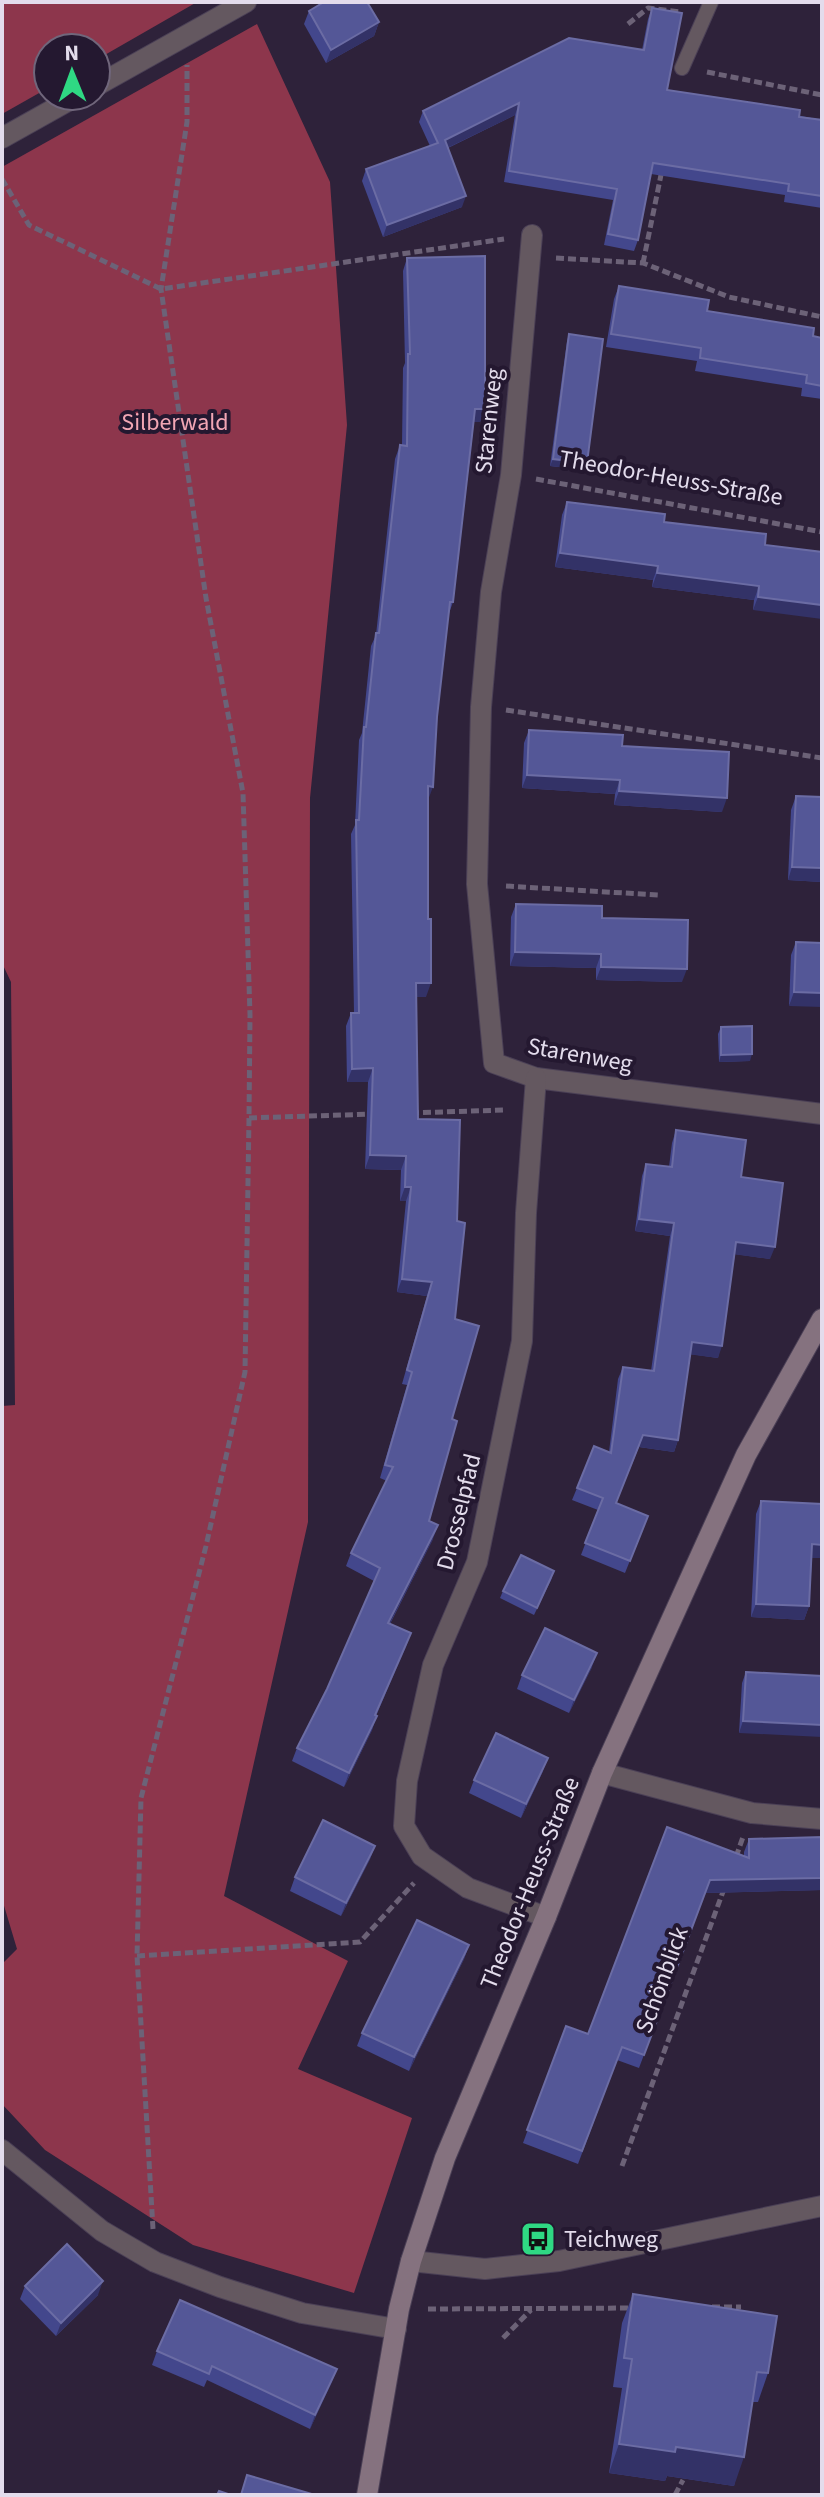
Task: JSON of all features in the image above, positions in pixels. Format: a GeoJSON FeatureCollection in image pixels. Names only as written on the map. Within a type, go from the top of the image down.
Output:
{"type":"FeatureCollection","features":[{"type":"Feature","properties":{"kind":"street"},"geometry":{"type":"LineString","coordinates":[[112,77],[246,2]]}},
{"type":"Feature","properties":{"kind":"street"},"geometry":{"type":"LineString","coordinates":[[2,138],[48,112]]}},
{"type":"Feature","properties":{"kind":"street","name":"Starenweg"},"geometry":{"type":"LineString","coordinates":[[532,235],[511,475],[491,592],[481,707],[477,884],[494,1063],[536,1078],[822,1114]]}},
{"type":"Feature","properties":{"kind":"street","name":"Drosselpfad"},"geometry":{"type":"LineString","coordinates":[[536,1078],[526,1213],[522,1341],[477,1562],[433,1665],[407,1781],[404,1826],[422,1856],[468,1888],[546,1917]]}},
{"type":"Feature","properties":{"kind":"street","name":"Theodor-Heuss-Straße"},"geometry":{"type":"LineString","coordinates":[[367,2495],[411,2261],[445,2158],[546,1917],[602,1773],[746,1455],[822,1319]]}},
{"type":"Feature","properties":{"kind":"street"},"geometry":{"type":"LineString","coordinates":[[602,1773],[752,1813],[822,1819]]}},
{"type":"Feature","properties":{"kind":"street"},"geometry":{"type":"LineString","coordinates":[[2,2150],[102,2231],[155,2262],[302,2313],[398,2319]]}},
{"type":"Feature","properties":{"kind":"street"},"geometry":{"type":"LineString","coordinates":[[411,2261],[485,2269],[526,2266],[822,2206]]}},
{"type":"Feature","properties":{"kind":"lane"},"geometry":{"type":"LineString","coordinates":[[682,68],[708,8]]}},
{"type":"Feature","properties":{"kind":"path"},"geometry":{"type":"LineString","coordinates":[[628,24],[648,8],[708,8]]}},
{"type":"Feature","properties":{"kind":"path"},"geometry":{"type":"LineString","coordinates":[[155,2262],[137,1956],[141,1798],[206,1546],[245,1372],[249,1118],[250,1015],[243,793],[206,598],[161,289],[187,122],[186,35]]}},
{"type":"Feature","properties":{"kind":"path"},"geometry":{"type":"LineString","coordinates":[[682,68],[822,95]]}},
{"type":"Feature","properties":{"kind":"path"},"geometry":{"type":"LineString","coordinates":[[643,263],[664,158]]}},
{"type":"Feature","properties":{"kind":"path"},"geometry":{"type":"LineString","coordinates":[[2,179],[29,225],[161,289],[532,235]]}},
{"type":"Feature","properties":{"kind":"path"},"geometry":{"type":"LineString","coordinates":[[531,256],[643,263],[729,297],[822,317]]}},
{"type":"Feature","properties":{"kind":"path","name":"Theodor-Heuss-Straße"},"geometry":{"type":"LineString","coordinates":[[511,475],[822,532]]}},
{"type":"Feature","properties":{"kind":"path"},"geometry":{"type":"LineString","coordinates":[[481,707],[822,758]]}},
{"type":"Feature","properties":{"kind":"path"},"geometry":{"type":"LineString","coordinates":[[516,887],[658,895]]}},
{"type":"Feature","properties":{"kind":"path"},"geometry":{"type":"LineString","coordinates":[[407,1113],[534,1109]]}},
{"type":"Feature","properties":{"kind":"path"},"geometry":{"type":"LineString","coordinates":[[249,1118],[376,1114]]}},
{"type":"Feature","properties":{"kind":"path"},"geometry":{"type":"LineString","coordinates":[[736,1857],[752,1813]]}},
{"type":"Feature","properties":{"kind":"path"},"geometry":{"type":"LineString","coordinates":[[137,1956],[360,1942],[432,1863]]}},
{"type":"Feature","properties":{"kind":"path","name":"Schönblick"},"geometry":{"type":"LineString","coordinates":[[622,2166],[725,1887]]}},
{"type":"Feature","properties":{"kind":"path"},"geometry":{"type":"LineString","coordinates":[[711,2307],[741,2307]]}},
{"type":"Feature","properties":{"kind":"path"},"geometry":{"type":"LineString","coordinates":[[398,2319],[532,2309],[637,2308]]}},
{"type":"Feature","properties":{"kind":"path"},"geometry":{"type":"LineString","coordinates":[[503,2338],[532,2309]]}},
{"type":"Feature","properties":{"kind":"path"},"geometry":{"type":"LineString","coordinates":[[675,2495],[683,2480]]}},
{"type":"Feature","properties":{"kind":"green space"},"geometry":{"type":"Polygon","coordinates":[[[2,2],[197,2],[112,51],[112,32],[32,32],[32,97],[2,114],[2,2]]]}},
{"type":"Feature","properties":{"kind":"green space","name":"Silberwald"},"geometry":{"type":"Polygon","coordinates":[[[257,24],[330,182],[347,425],[310,798],[308,1522],[224,1896],[348,1961],[298,2069],[412,2118],[354,2293],[193,2245],[45,2150],[2,2104],[2,1964],[17,1949],[2,1899],[2,1406],[15,1405],[11,982],[2,963],[2,167],[100,112],[112,112],[112,105],[257,24]]]}},
{"type":"Feature","properties":{"kind":"building"},"geometry":{"type":"Polygon","coordinates":[[[324,2],[367,2],[379,22],[331,50],[309,11],[324,2]]]}},
{"type":"Feature","properties":{"kind":"building"},"geometry":{"type":"Polygon","coordinates":[[[652,8],[682,13],[667,90],[800,110],[799,117],[822,120],[822,196],[788,191],[789,184],[653,163],[638,240],[608,234],[617,189],[509,171],[519,103],[445,140],[466,196],[387,225],[366,169],[438,143],[423,111],[569,38],[644,50],[652,8]]]}},
{"type":"Feature","properties":{"kind":"building"},"geometry":{"type":"Polygon","coordinates":[[[485,256],[485,409],[475,409],[437,717],[433,787],[428,786],[431,983],[416,983],[418,1119],[460,1120],[457,1221],[465,1223],[455,1319],[479,1326],[452,1419],[457,1421],[429,1521],[438,1525],[388,1623],[411,1633],[377,1716],[349,1773],[297,1748],[327,1689],[380,1568],[351,1553],[393,1467],[385,1465],[412,1372],[407,1370],[432,1282],[402,1279],[411,1187],[405,1187],[406,1156],[370,1155],[373,1068],[352,1069],[351,1013],[359,1013],[356,820],[359,820],[364,727],[376,633],[379,633],[400,445],[407,446],[410,354],[407,258],[485,256]]]}},
{"type":"Feature","properties":{"kind":"building"},"geometry":{"type":"Polygon","coordinates":[[[619,286],[709,300],[707,311],[814,328],[813,336],[822,338],[822,386],[806,383],[807,375],[700,358],[701,348],[611,334],[619,286]]]}},
{"type":"Feature","properties":{"kind":"building"},"geometry":{"type":"Polygon","coordinates":[[[569,334],[603,339],[587,463],[553,459],[569,334]]]}},
{"type":"Feature","properties":{"kind":"building"},"geometry":{"type":"Polygon","coordinates":[[[567,502],[665,514],[664,522],[766,534],[765,545],[822,552],[822,605],[758,597],[759,586],[657,573],[658,566],[560,553],[567,502]]]}},
{"type":"Feature","properties":{"kind":"building"},"geometry":{"type":"Polygon","coordinates":[[[529,730],[623,735],[622,746],[729,752],[727,798],[619,791],[620,780],[527,775],[529,730]]]}},
{"type":"Feature","properties":{"kind":"building"},"geometry":{"type":"Polygon","coordinates":[[[796,796],[822,797],[822,868],[792,867],[796,796]]]}},
{"type":"Feature","properties":{"kind":"building"},"geometry":{"type":"Polygon","coordinates":[[[516,904],[602,906],[602,918],[688,920],[687,969],[601,967],[601,954],[515,952],[516,904]]]}},
{"type":"Feature","properties":{"kind":"building"},"geometry":{"type":"Polygon","coordinates":[[[796,942],[822,943],[822,993],[794,992],[796,942]]]}},
{"type":"Feature","properties":{"kind":"building"},"geometry":{"type":"Polygon","coordinates":[[[752,1026],[752,1054],[721,1055],[721,1027],[752,1026]]]}},
{"type":"Feature","properties":{"kind":"building"},"geometry":{"type":"Polygon","coordinates":[[[676,1130],[746,1140],[741,1177],[783,1183],[775,1247],[736,1242],[722,1346],[692,1342],[678,1440],[643,1435],[616,1503],[648,1516],[630,1561],[585,1543],[603,1498],[577,1488],[594,1446],[611,1453],[623,1367],[654,1371],[674,1223],[639,1219],[646,1164],[672,1167],[676,1130]]]}},
{"type":"Feature","properties":{"kind":"building"},"geometry":{"type":"Polygon","coordinates":[[[761,1501],[822,1504],[822,1545],[812,1544],[809,1606],[756,1604],[761,1501]]]}},
{"type":"Feature","properties":{"kind":"building"},"geometry":{"type":"Polygon","coordinates":[[[521,1555],[554,1571],[537,1608],[503,1591],[521,1555]]]}},
{"type":"Feature","properties":{"kind":"building"},"geometry":{"type":"Polygon","coordinates":[[[545,1628],[597,1653],[574,1700],[522,1675],[545,1628]]]}},
{"type":"Feature","properties":{"kind":"building"},"geometry":{"type":"Polygon","coordinates":[[[746,1672],[822,1676],[822,1725],[743,1721],[746,1672]]]}},
{"type":"Feature","properties":{"kind":"building"},"geometry":{"type":"Polygon","coordinates":[[[496,1733],[548,1758],[526,1804],[474,1780],[496,1733]]]}},
{"type":"Feature","properties":{"kind":"building"},"geometry":{"type":"Polygon","coordinates":[[[323,1820],[375,1846],[346,1903],[295,1877],[323,1820]]]}},
{"type":"Feature","properties":{"kind":"building"},"geometry":{"type":"Polygon","coordinates":[[[667,1827],[749,1858],[749,1839],[822,1837],[822,1878],[710,1880],[644,2055],[622,2047],[582,2151],[527,2130],[566,2026],[588,2034],[667,1827]]]}},
{"type":"Feature","properties":{"kind":"building"},"geometry":{"type":"Polygon","coordinates":[[[417,1920],[469,1945],[414,2057],[362,2033],[417,1920]]]}},
{"type":"Feature","properties":{"kind":"building"},"geometry":{"type":"Polygon","coordinates":[[[67,2244],[103,2281],[61,2323],[25,2286],[67,2244]]]}},
{"type":"Feature","properties":{"kind":"building"},"geometry":{"type":"Polygon","coordinates":[[[633,2294],[777,2316],[768,2373],[757,2372],[744,2457],[676,2447],[675,2452],[619,2444],[632,2359],[624,2358],[633,2294]]]}},
{"type":"Feature","properties":{"kind":"building"},"geometry":{"type":"Polygon","coordinates":[[[180,2300],[337,2369],[315,2415],[212,2366],[209,2374],[157,2351],[180,2300]]]}},
{"type":"Feature","properties":{"kind":"building"},"geometry":{"type":"Polygon","coordinates":[[[247,2475],[315,2495],[241,2495],[247,2475]]]}},
{"type":"Feature","properties":{"kind":"place","name":"Teichweg"},"geometry":{"type":"Point","coordinates":[538,2239]}}]}
